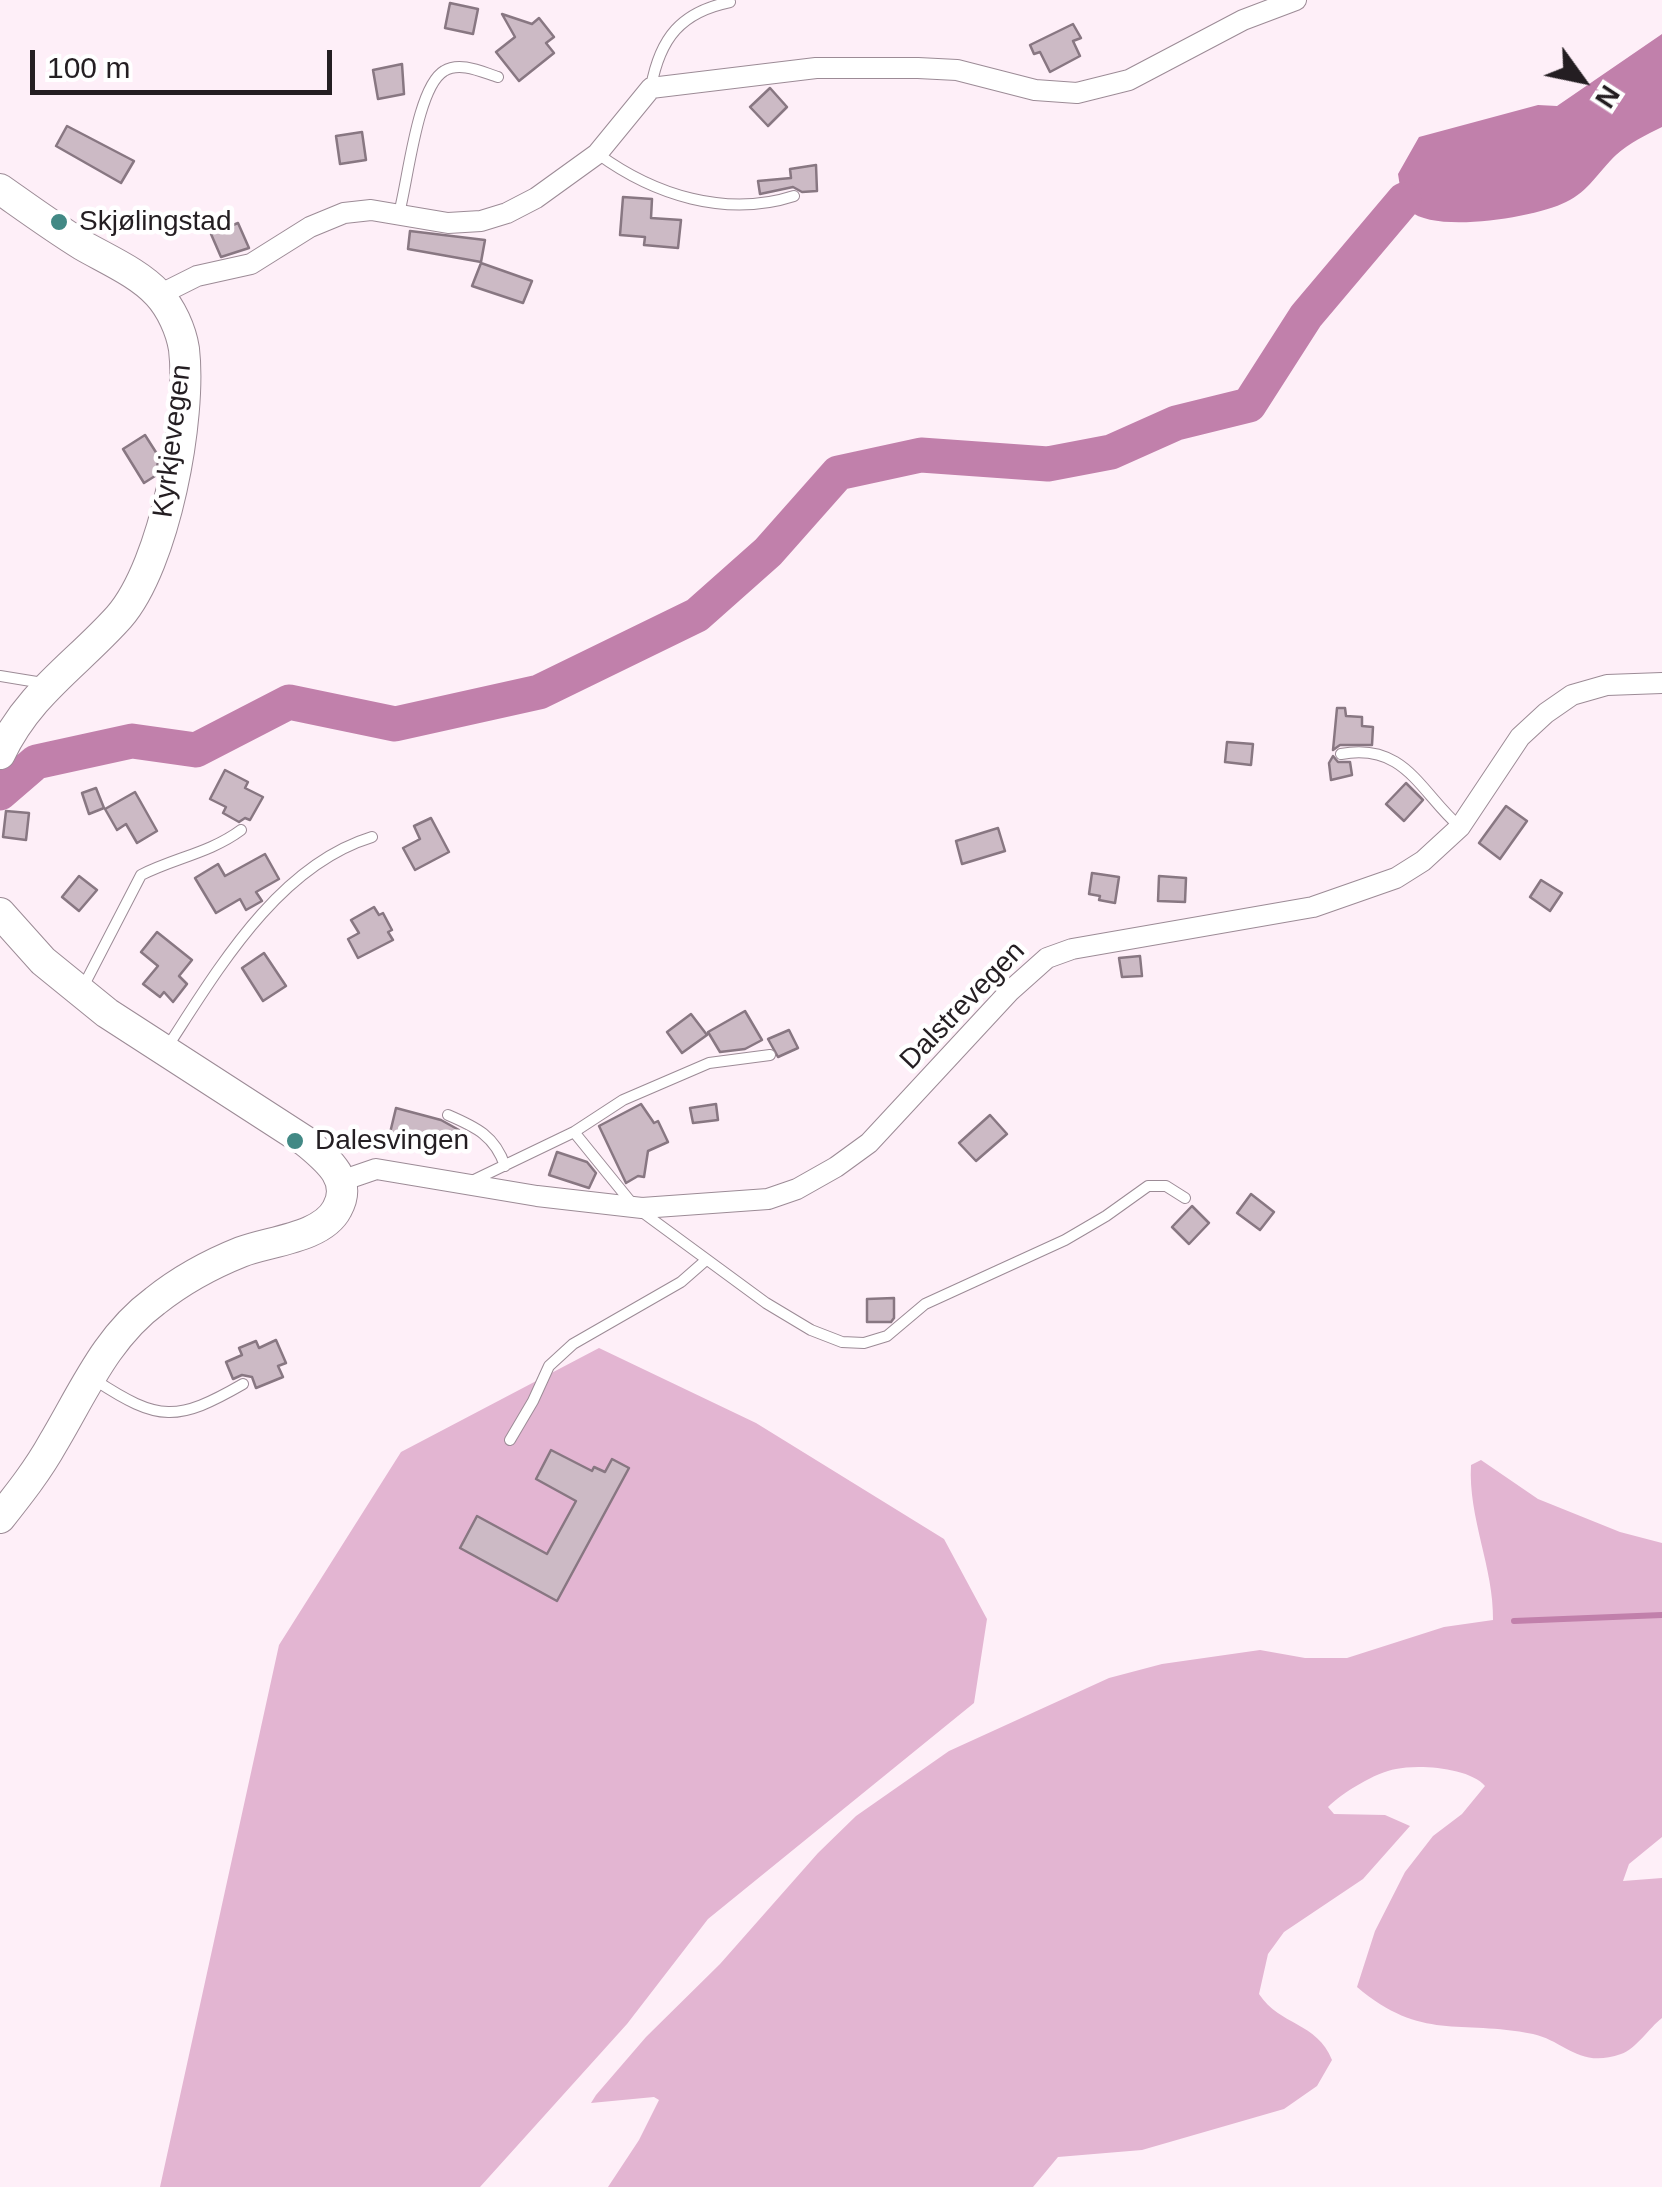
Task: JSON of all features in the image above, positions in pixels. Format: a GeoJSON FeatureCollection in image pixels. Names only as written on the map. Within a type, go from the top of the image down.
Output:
{"type":"FeatureCollection","features":[{"type":"Feature","properties":{"kind":"main road"},"geometry":{"type":"LineString","coordinates":[[0,189],[159,295]]}},
{"type":"Feature","properties":{"kind":"main road","name":"Kyrkjevegen"},"geometry":{"type":"LineString","coordinates":[[0,754],[27,708],[120,616],[147,573],[162,531],[173,481],[184,380],[180,335],[159,295]]}},
{"type":"Feature","properties":{"kind":"main road"},"geometry":{"type":"LineString","coordinates":[[0,913],[43,961],[79,991],[334,1165],[343,1191],[337,1209],[326,1222],[241,1252],[190,1277],[154,1301],[124,1328],[90,1377],[51,1447],[0,1518]]}},
{"type":"Feature","properties":{"kind":"street"},"geometry":{"type":"LineString","coordinates":[[159,295],[197,276],[250,264],[310,227],[344,214],[371,210],[448,223],[494,217],[536,198],[597,154],[651,88],[816,68],[918,68],[957,70],[1034,90],[1077,93],[1129,80],[1244,20],[1296,0]]}},
{"type":"Feature","properties":{"kind":"street","name":"Dalstrevegen"},"geometry":{"type":"LineString","coordinates":[[341,1181],[376,1170],[537,1196],[634,1206],[768,1199],[797,1189],[869,1143],[1010,991],[1047,958],[1072,949],[1313,907],[1396,878],[1460,827],[1509,753],[1546,713],[1572,695],[1607,685],[1662,682]]}},
{"type":"Feature","properties":{"kind":"lane"},"geometry":{"type":"LineString","coordinates":[[651,88],[660,53],[675,30],[692,14],[730,2]]}},
{"type":"Feature","properties":{"kind":"lane"},"geometry":{"type":"LineString","coordinates":[[399,213],[420,114],[430,86],[444,70],[458,67],[498,76]]}},
{"type":"Feature","properties":{"kind":"lane"},"geometry":{"type":"LineString","coordinates":[[597,154],[643,182],[692,200],[771,203],[794,196]]}},
{"type":"Feature","properties":{"kind":"lane"},"geometry":{"type":"LineString","coordinates":[[0,676],[48,684]]}},
{"type":"Feature","properties":{"kind":"lane"},"geometry":{"type":"LineString","coordinates":[[1341,754],[1374,752],[1402,764],[1460,827]]}},
{"type":"Feature","properties":{"kind":"lane"},"geometry":{"type":"LineString","coordinates":[[79,991],[141,875],[212,848],[241,830]]}},
{"type":"Feature","properties":{"kind":"lane"},"geometry":{"type":"LineString","coordinates":[[166,1050],[225,959],[256,920],[328,859],[372,836]]}},
{"type":"Feature","properties":{"kind":"lane"},"geometry":{"type":"LineString","coordinates":[[469,1182],[574,1132],[623,1100],[710,1063],[770,1055]]}},
{"type":"Feature","properties":{"kind":"lane"},"geometry":{"type":"LineString","coordinates":[[448,1115],[491,1138],[505,1166]]}},
{"type":"Feature","properties":{"kind":"lane"},"geometry":{"type":"LineString","coordinates":[[574,1132],[634,1206],[704,1261],[811,1330],[842,1342],[864,1343],[887,1336],[924,1304],[1078,1232],[1148,1186],[1166,1186],[1185,1198]]}},
{"type":"Feature","properties":{"kind":"lane"},"geometry":{"type":"LineString","coordinates":[[510,1440],[534,1402],[549,1366],[573,1344],[681,1282],[704,1261]]}},
{"type":"Feature","properties":{"kind":"lane"},"geometry":{"type":"LineString","coordinates":[[90,1377],[134,1406],[161,1412],[187,1411],[243,1384]]}},
{"type":"Feature","properties":{"kind":"shaded area"},"geometry":{"type":"Polygon","coordinates":[[[1662,34],[1662,127],[1621,151],[1574,198],[1552,208],[1487,221],[1441,221],[1423,218],[1407,208],[1398,174],[1419,137],[1538,105],[1557,106],[1662,34]]]}},
{"type":"Feature","properties":{"kind":"shaded area"},"geometry":{"type":"Polygon","coordinates":[[[599,1348],[756,1423],[944,1539],[987,1619],[974,1703],[708,1919],[627,2024],[480,2187],[160,2187],[279,1645],[401,1452],[599,1348]]]}},
{"type":"Feature","properties":{"kind":"shaded area"},"geometry":{"type":"Polygon","coordinates":[[[1481,1460],[1538,1499],[1620,1532],[1662,1543],[1662,1837],[1629,1864],[1623,1881],[1662,1878],[1662,2018],[1632,2048],[1606,2058],[1594,2058],[1533,2034],[1422,2022],[1380,2004],[1357,1987],[1375,1931],[1405,1872],[1433,1836],[1462,1814],[1485,1786],[1456,1771],[1406,1768],[1369,1779],[1328,1807],[1334,1814],[1385,1815],[1410,1826],[1363,1879],[1284,1932],[1268,1954],[1259,1994],[1277,2012],[1317,2038],[1332,2060],[1317,2086],[1284,2109],[1142,2150],[1058,2157],[1033,2187],[608,2187],[659,2100],[654,2097],[591,2103],[596,2095],[818,1853],[856,1816],[949,1751],[1109,1678],[1162,1664],[1260,1650],[1305,1658],[1347,1658],[1444,1627],[1493,1620],[1490,1581],[1471,1485],[1471,1465],[1481,1460]]]}},
{"type":"Feature","properties":{"kind":"building"},"geometry":{"type":"Polygon","coordinates":[[[450,3],[478,9],[473,34],[445,28],[450,3]]]}},
{"type":"Feature","properties":{"kind":"building"},"geometry":{"type":"Polygon","coordinates":[[[502,14],[532,24],[539,18],[554,37],[546,43],[554,53],[519,81],[496,52],[515,37],[502,14]]]}},
{"type":"Feature","properties":{"kind":"building"},"geometry":{"type":"Polygon","coordinates":[[[1073,24],[1081,38],[1073,41],[1080,56],[1050,72],[1040,52],[1034,54],[1030,45],[1073,24]]]}},
{"type":"Feature","properties":{"kind":"building"},"geometry":{"type":"Polygon","coordinates":[[[402,64],[404,94],[378,99],[373,70],[402,64]]]}},
{"type":"Feature","properties":{"kind":"building"},"geometry":{"type":"Polygon","coordinates":[[[770,88],[787,107],[768,126],[750,107],[770,88]]]}},
{"type":"Feature","properties":{"kind":"building"},"geometry":{"type":"Polygon","coordinates":[[[67,126],[134,161],[121,183],[56,146],[67,126]]]}},
{"type":"Feature","properties":{"kind":"building"},"geometry":{"type":"Polygon","coordinates":[[[362,132],[366,160],[340,164],[336,136],[362,132]]]}},
{"type":"Feature","properties":{"kind":"building"},"geometry":{"type":"Polygon","coordinates":[[[816,165],[817,191],[802,192],[793,187],[760,194],[758,181],[791,178],[790,169],[816,165]]]}},
{"type":"Feature","properties":{"kind":"building"},"geometry":{"type":"Polygon","coordinates":[[[623,197],[652,199],[651,218],[681,220],[678,248],[644,245],[645,237],[620,235],[623,197]]]}},
{"type":"Feature","properties":{"kind":"building"},"geometry":{"type":"Polygon","coordinates":[[[238,223],[249,248],[221,257],[211,234],[238,223]]]}},
{"type":"Feature","properties":{"kind":"building"},"geometry":{"type":"Polygon","coordinates":[[[410,231],[485,240],[481,262],[408,249],[410,231]]]}},
{"type":"Feature","properties":{"kind":"building"},"geometry":{"type":"Polygon","coordinates":[[[481,263],[532,281],[523,303],[472,286],[481,263]]]}},
{"type":"Feature","properties":{"kind":"building"},"geometry":{"type":"Polygon","coordinates":[[[145,435],[159,457],[155,476],[144,483],[123,449],[145,435]]]}},
{"type":"Feature","properties":{"kind":"building"},"geometry":{"type":"Polygon","coordinates":[[[1337,708],[1345,708],[1346,716],[1362,717],[1362,726],[1373,727],[1372,745],[1340,745],[1333,750],[1337,708]]]}},
{"type":"Feature","properties":{"kind":"building"},"geometry":{"type":"Polygon","coordinates":[[[1227,742],[1253,744],[1251,765],[1225,762],[1227,742]]]}},
{"type":"Feature","properties":{"kind":"building"},"geometry":{"type":"Polygon","coordinates":[[[1333,756],[1338,762],[1350,762],[1352,775],[1331,780],[1329,763],[1333,756]]]}},
{"type":"Feature","properties":{"kind":"building"},"geometry":{"type":"Polygon","coordinates":[[[225,770],[248,782],[245,788],[263,797],[250,820],[239,822],[223,813],[226,807],[210,799],[225,770]]]}},
{"type":"Feature","properties":{"kind":"building"},"geometry":{"type":"Polygon","coordinates":[[[1406,783],[1423,800],[1404,821],[1386,804],[1406,783]]]}},
{"type":"Feature","properties":{"kind":"building"},"geometry":{"type":"Polygon","coordinates":[[[96,788],[104,808],[89,814],[82,793],[96,788]]]}},
{"type":"Feature","properties":{"kind":"building"},"geometry":{"type":"Polygon","coordinates":[[[135,792],[157,831],[137,843],[126,824],[117,830],[105,809],[135,792]]]}},
{"type":"Feature","properties":{"kind":"building"},"geometry":{"type":"Polygon","coordinates":[[[1506,806],[1527,821],[1500,859],[1479,843],[1506,806]]]}},
{"type":"Feature","properties":{"kind":"building"},"geometry":{"type":"Polygon","coordinates":[[[6,811],[29,813],[26,840],[3,837],[6,811]]]}},
{"type":"Feature","properties":{"kind":"building"},"geometry":{"type":"Polygon","coordinates":[[[431,818],[449,852],[415,870],[403,848],[420,839],[414,826],[431,818]]]}},
{"type":"Feature","properties":{"kind":"building"},"geometry":{"type":"Polygon","coordinates":[[[998,828],[1005,851],[962,864],[956,841],[998,828]]]}},
{"type":"Feature","properties":{"kind":"building"},"geometry":{"type":"Polygon","coordinates":[[[265,854],[279,879],[256,892],[262,901],[246,910],[240,899],[216,913],[195,878],[218,864],[225,876],[265,854]]]}},
{"type":"Feature","properties":{"kind":"building"},"geometry":{"type":"Polygon","coordinates":[[[1092,873],[1119,877],[1115,903],[1089,894],[1092,873]]]}},
{"type":"Feature","properties":{"kind":"building"},"geometry":{"type":"Polygon","coordinates":[[[79,876],[97,890],[79,911],[62,897],[79,876]]]}},
{"type":"Feature","properties":{"kind":"building"},"geometry":{"type":"Polygon","coordinates":[[[1159,876],[1186,878],[1185,902],[1158,901],[1159,876]]]}},
{"type":"Feature","properties":{"kind":"building"},"geometry":{"type":"Polygon","coordinates":[[[1541,880],[1562,893],[1550,911],[1530,897],[1541,880]]]}},
{"type":"Feature","properties":{"kind":"building"},"geometry":{"type":"Polygon","coordinates":[[[374,907],[379,915],[383,913],[393,940],[358,958],[348,939],[359,933],[351,920],[374,907]]]}},
{"type":"Feature","properties":{"kind":"building"},"geometry":{"type":"Polygon","coordinates":[[[157,932],[192,960],[179,976],[187,984],[173,1002],[164,992],[160,997],[143,984],[158,966],[141,952],[157,932]]]}},
{"type":"Feature","properties":{"kind":"building"},"geometry":{"type":"Polygon","coordinates":[[[264,953],[286,986],[263,1001],[242,968],[264,953]]]}},
{"type":"Feature","properties":{"kind":"building"},"geometry":{"type":"Polygon","coordinates":[[[1140,956],[1142,976],[1122,977],[1119,958],[1140,956]]]}},
{"type":"Feature","properties":{"kind":"building"},"geometry":{"type":"Polygon","coordinates":[[[745,1011],[762,1040],[745,1049],[720,1052],[708,1032],[745,1011]]]}},
{"type":"Feature","properties":{"kind":"building"},"geometry":{"type":"Polygon","coordinates":[[[691,1014],[707,1035],[682,1053],[667,1032],[691,1014]]]}},
{"type":"Feature","properties":{"kind":"building"},"geometry":{"type":"Polygon","coordinates":[[[789,1030],[798,1048],[778,1057],[768,1039],[789,1030]]]}},
{"type":"Feature","properties":{"kind":"building"},"geometry":{"type":"Polygon","coordinates":[[[641,1104],[654,1123],[658,1121],[668,1142],[648,1151],[644,1177],[626,1183],[599,1126],[641,1104]]]}},
{"type":"Feature","properties":{"kind":"building"},"geometry":{"type":"Polygon","coordinates":[[[716,1104],[718,1120],[693,1123],[690,1108],[716,1104]]]}},
{"type":"Feature","properties":{"kind":"building"},"geometry":{"type":"Polygon","coordinates":[[[396,1108],[441,1120],[459,1130],[450,1147],[437,1140],[436,1145],[390,1133],[396,1108]]]}},
{"type":"Feature","properties":{"kind":"building"},"geometry":{"type":"Polygon","coordinates":[[[990,1115],[1007,1134],[976,1161],[959,1143],[990,1115]]]}},
{"type":"Feature","properties":{"kind":"building"},"geometry":{"type":"Polygon","coordinates":[[[557,1152],[587,1162],[596,1173],[589,1188],[549,1175],[557,1152]]]}},
{"type":"Feature","properties":{"kind":"building"},"geometry":{"type":"Polygon","coordinates":[[[1251,1194],[1274,1212],[1260,1230],[1237,1213],[1251,1194]]]}},
{"type":"Feature","properties":{"kind":"building"},"geometry":{"type":"Polygon","coordinates":[[[1192,1206],[1209,1223],[1189,1244],[1172,1227],[1192,1206]]]}},
{"type":"Feature","properties":{"kind":"building"},"geometry":{"type":"Polygon","coordinates":[[[894,1298],[891,1322],[867,1322],[867,1299],[894,1298]]]}},
{"type":"Feature","properties":{"kind":"building"},"geometry":{"type":"Polygon","coordinates":[[[276,1340],[286,1363],[278,1366],[283,1377],[256,1388],[252,1377],[242,1375],[233,1379],[226,1362],[242,1355],[239,1348],[256,1341],[259,1348],[276,1340]]]}},
{"type":"Feature","properties":{"kind":"building"},"geometry":{"type":"Polygon","coordinates":[[[551,1450],[592,1471],[594,1467],[605,1472],[612,1459],[629,1468],[557,1601],[460,1548],[477,1516],[547,1554],[576,1501],[536,1479],[551,1450]]]}},
{"type":"Feature","properties":{"kind":"waterway"},"geometry":{"type":"LineString","coordinates":[[0,793],[36,762],[132,741],[196,750],[289,702],[395,724],[539,692],[697,615],[768,552],[838,473],[921,455],[1048,464],[1111,452],[1176,423],[1249,405],[1306,316],[1404,200]]}},
{"type":"Feature","properties":{"kind":"waterway"},"geometry":{"type":"LineString","coordinates":[[1514,1621],[1662,1615]]}},
{"type":"Feature","properties":{"kind":"place","name":"Skjølingstad"},"geometry":{"type":"Point","coordinates":[59,222]}},
{"type":"Feature","properties":{"kind":"place","name":"Dalesvingen"},"geometry":{"type":"Point","coordinates":[295,1141]}}]}
